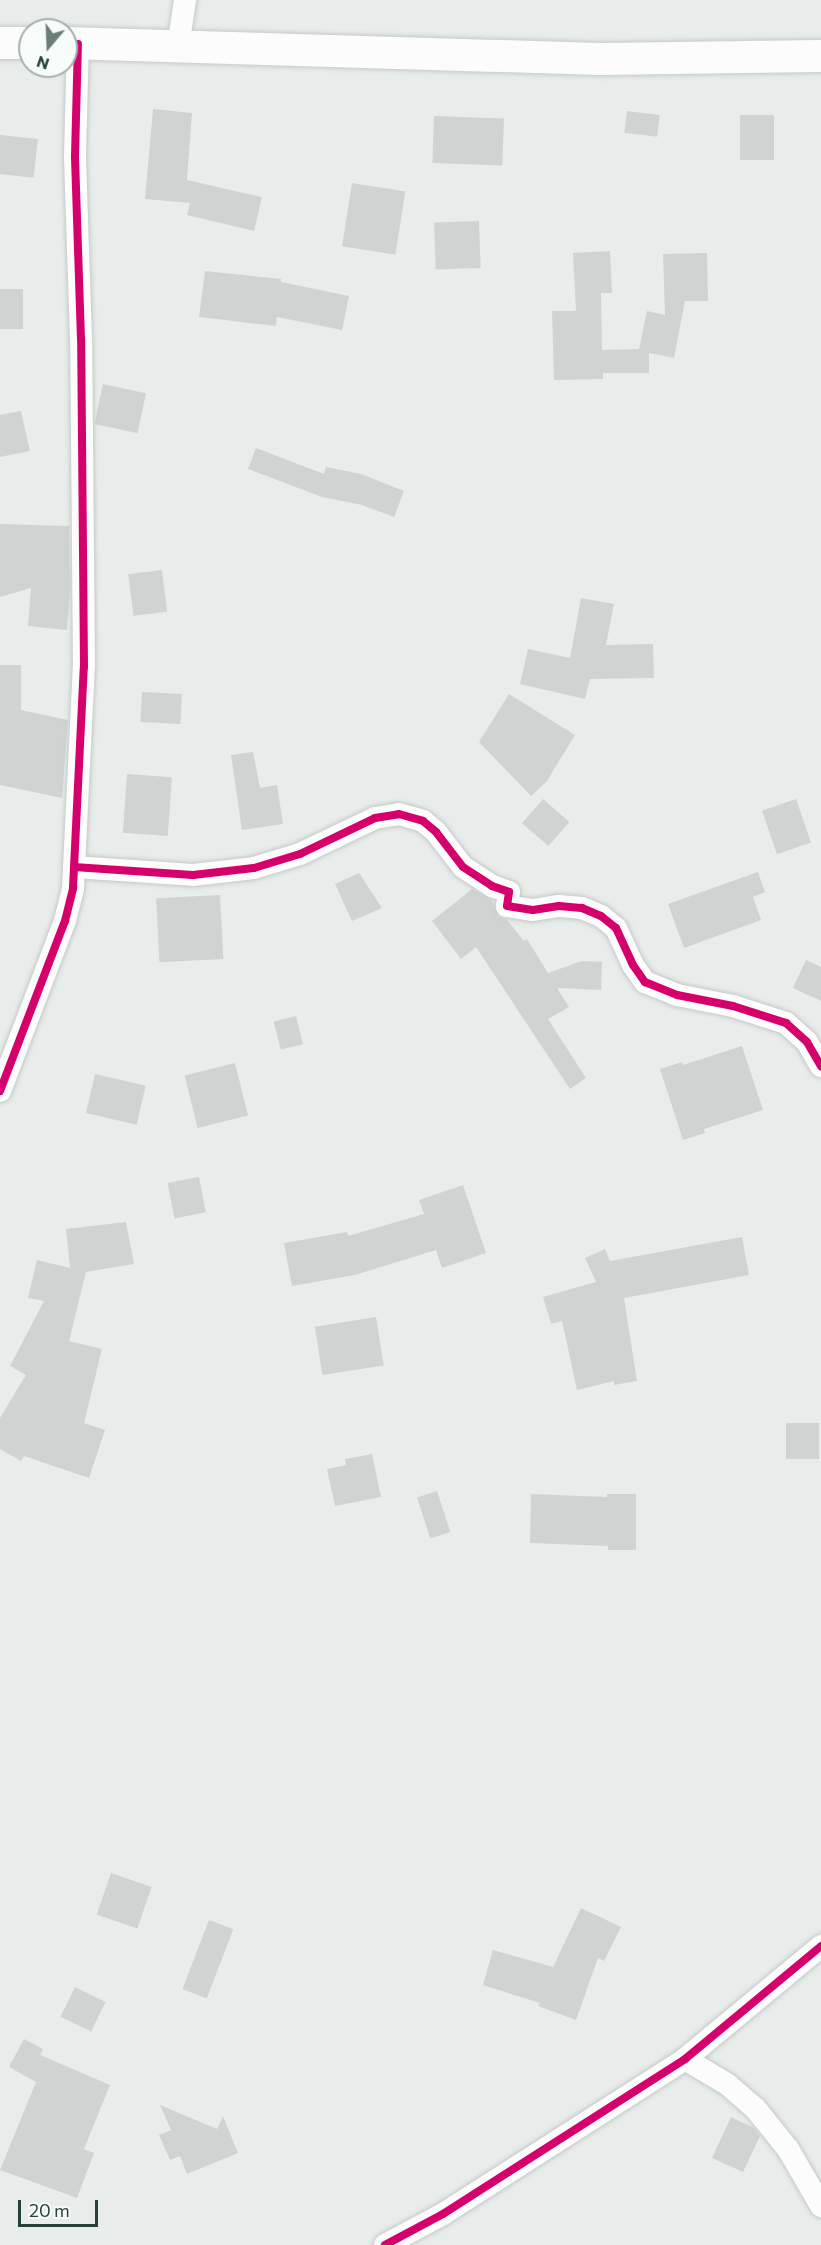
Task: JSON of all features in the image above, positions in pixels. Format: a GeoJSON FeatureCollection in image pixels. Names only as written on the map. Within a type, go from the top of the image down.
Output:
{"type":"FeatureCollection","features":[{"type":"Feature","properties":{"kind":"main road"},"geometry":{"type":"LineString","coordinates":[[0,42],[18,43]]}},
{"type":"Feature","properties":{"kind":"main road"},"geometry":{"type":"LineString","coordinates":[[78,44],[600,59],[821,56]]}},
{"type":"Feature","properties":{"kind":"street"},"geometry":{"type":"LineString","coordinates":[[178,47],[185,0]]}},
{"type":"Feature","properties":{"kind":"street"},"geometry":{"type":"LineString","coordinates":[[0,1091],[64,921],[73,888],[84,666],[81,339],[73,78]]}},
{"type":"Feature","properties":{"kind":"street"},"geometry":{"type":"LineString","coordinates":[[74,867],[193,875],[254,868],[300,854],[375,818],[399,814],[423,820],[436,832],[463,867],[492,886],[509,892],[507,906],[533,910],[559,906],[582,908],[601,916],[616,928],[633,965],[645,982],[660,990],[734,1006],[786,1023],[807,1042],[821,1065]]}},
{"type":"Feature","properties":{"kind":"street"},"geometry":{"type":"LineString","coordinates":[[386,2245],[443,2214],[685,2059],[821,1946]]}},
{"type":"Feature","properties":{"kind":"street"},"geometry":{"type":"LineString","coordinates":[[685,2059],[727,2084],[755,2108],[788,2149],[821,2206]]}},
{"type":"Feature","properties":{"kind":"building"},"geometry":{"type":"Polygon","coordinates":[[[153,109],[192,113],[187,180],[262,197],[254,231],[187,215],[190,203],[145,199],[153,109]]]}},
{"type":"Feature","properties":{"kind":"building"},"geometry":{"type":"Polygon","coordinates":[[[627,111],[660,115],[657,137],[624,133],[627,111]]]}},
{"type":"Feature","properties":{"kind":"building"},"geometry":{"type":"Polygon","coordinates":[[[740,115],[774,115],[774,160],[740,160],[740,115]]]}},
{"type":"Feature","properties":{"kind":"building"},"geometry":{"type":"Polygon","coordinates":[[[434,116],[504,118],[502,165],[432,163],[434,116]]]}},
{"type":"Feature","properties":{"kind":"building"},"geometry":{"type":"Polygon","coordinates":[[[0,135],[38,139],[34,178],[0,174],[0,135]]]}},
{"type":"Feature","properties":{"kind":"building"},"geometry":{"type":"Polygon","coordinates":[[[352,183],[405,191],[395,255],[342,246],[352,183]]]}},
{"type":"Feature","properties":{"kind":"building"},"geometry":{"type":"Polygon","coordinates":[[[479,221],[481,268],[436,270],[434,223],[479,221]]]}},
{"type":"Feature","properties":{"kind":"building"},"geometry":{"type":"Polygon","coordinates":[[[610,251],[612,293],[601,293],[602,350],[639,349],[647,311],[665,315],[663,254],[707,253],[708,301],[685,301],[674,358],[649,353],[649,373],[603,373],[603,379],[554,380],[552,311],[576,311],[573,253],[610,251]]]}},
{"type":"Feature","properties":{"kind":"building"},"geometry":{"type":"Polygon","coordinates":[[[205,271],[281,279],[281,282],[349,296],[342,330],[277,317],[276,326],[199,317],[205,271]]]}},
{"type":"Feature","properties":{"kind":"building"},"geometry":{"type":"Polygon","coordinates":[[[0,289],[23,289],[23,329],[0,329],[0,289]]]}},
{"type":"Feature","properties":{"kind":"building"},"geometry":{"type":"Polygon","coordinates":[[[103,384],[146,393],[138,433],[94,424],[103,384]]]}},
{"type":"Feature","properties":{"kind":"building"},"geometry":{"type":"Polygon","coordinates":[[[21,411],[30,451],[0,457],[0,415],[21,411]]]}},
{"type":"Feature","properties":{"kind":"building"},"geometry":{"type":"Polygon","coordinates":[[[256,448],[324,474],[326,467],[361,474],[404,491],[394,517],[362,505],[322,497],[248,469],[256,448]]]}},
{"type":"Feature","properties":{"kind":"building"},"geometry":{"type":"Polygon","coordinates":[[[0,524],[69,526],[70,590],[67,630],[28,626],[31,588],[0,597],[0,524]]]}},
{"type":"Feature","properties":{"kind":"building"},"geometry":{"type":"Polygon","coordinates":[[[162,570],[167,612],[133,616],[128,574],[162,570]]]}},
{"type":"Feature","properties":{"kind":"building"},"geometry":{"type":"Polygon","coordinates":[[[581,598],[614,604],[606,645],[653,644],[654,678],[590,679],[585,699],[520,684],[528,649],[570,658],[581,598]]]}},
{"type":"Feature","properties":{"kind":"building"},"geometry":{"type":"Polygon","coordinates":[[[0,665],[21,665],[21,710],[68,720],[62,798],[0,785],[0,665]]]}},
{"type":"Feature","properties":{"kind":"building"},"geometry":{"type":"Polygon","coordinates":[[[142,692],[182,694],[180,724],[140,722],[142,692]]]}},
{"type":"Feature","properties":{"kind":"building"},"geometry":{"type":"Polygon","coordinates":[[[509,694],[575,735],[547,781],[531,796],[479,742],[509,694]]]}},
{"type":"Feature","properties":{"kind":"building"},"geometry":{"type":"Polygon","coordinates":[[[253,752],[260,788],[277,785],[283,824],[242,830],[231,755],[253,752]]]}},
{"type":"Feature","properties":{"kind":"building"},"geometry":{"type":"Polygon","coordinates":[[[127,774],[172,777],[168,836],[123,833],[127,774]]]}},
{"type":"Feature","properties":{"kind":"building"},"geometry":{"type":"Polygon","coordinates":[[[543,799],[569,822],[548,846],[522,823],[543,799]]]}},
{"type":"Feature","properties":{"kind":"building"},"geometry":{"type":"Polygon","coordinates":[[[796,799],[811,842],[777,854],[762,811],[796,799]]]}},
{"type":"Feature","properties":{"kind":"building"},"geometry":{"type":"Polygon","coordinates":[[[758,872],[765,892],[753,897],[761,920],[684,948],[668,904],[758,872]]]}},
{"type":"Feature","properties":{"kind":"building"},"geometry":{"type":"Polygon","coordinates":[[[359,873],[382,908],[352,921],[335,884],[359,873]]]}},
{"type":"Feature","properties":{"kind":"building"},"geometry":{"type":"Polygon","coordinates":[[[472,889],[492,900],[498,916],[507,920],[524,941],[527,939],[548,973],[582,961],[602,962],[601,990],[557,988],[569,1007],[548,1019],[586,1078],[570,1089],[476,947],[461,959],[432,921],[472,889]]]}},
{"type":"Feature","properties":{"kind":"building"},"geometry":{"type":"Polygon","coordinates":[[[220,895],[223,959],[159,962],[156,898],[220,895]]]}},
{"type":"Feature","properties":{"kind":"building"},"geometry":{"type":"Polygon","coordinates":[[[806,960],[821,967],[821,1001],[793,988],[806,960]]]}},
{"type":"Feature","properties":{"kind":"building"},"geometry":{"type":"Polygon","coordinates":[[[296,1016],[303,1044],[281,1050],[274,1022],[296,1016]]]}},
{"type":"Feature","properties":{"kind":"building"},"geometry":{"type":"Polygon","coordinates":[[[742,1046],[763,1110],[704,1129],[705,1133],[683,1140],[660,1069],[682,1062],[683,1065],[742,1046]]]}},
{"type":"Feature","properties":{"kind":"building"},"geometry":{"type":"Polygon","coordinates":[[[235,1063],[248,1115],[198,1128],[185,1076],[235,1063]]]}},
{"type":"Feature","properties":{"kind":"building"},"geometry":{"type":"Polygon","coordinates":[[[95,1074],[146,1086],[137,1125],[86,1113],[95,1074]]]}},
{"type":"Feature","properties":{"kind":"building"},"geometry":{"type":"Polygon","coordinates":[[[199,1177],[206,1212],[174,1218],[168,1183],[199,1177]]]}},
{"type":"Feature","properties":{"kind":"building"},"geometry":{"type":"Polygon","coordinates":[[[463,1185],[486,1253],[442,1268],[436,1250],[355,1275],[292,1286],[284,1243],[347,1232],[348,1236],[424,1214],[419,1200],[463,1185]]]}},
{"type":"Feature","properties":{"kind":"building"},"geometry":{"type":"Polygon","coordinates":[[[126,1222],[134,1264],[86,1272],[69,1341],[102,1349],[84,1423],[105,1430],[89,1478],[24,1456],[21,1461],[0,1449],[0,1418],[26,1375],[10,1366],[44,1301],[28,1298],[37,1260],[70,1268],[66,1229],[126,1222]]]}},
{"type":"Feature","properties":{"kind":"building"},"geometry":{"type":"Polygon","coordinates":[[[742,1237],[749,1275],[624,1298],[637,1381],[614,1385],[614,1381],[577,1390],[562,1321],[551,1324],[543,1297],[596,1282],[585,1258],[605,1249],[610,1261],[742,1237]]]}},
{"type":"Feature","properties":{"kind":"building"},"geometry":{"type":"Polygon","coordinates":[[[376,1317],[384,1365],[322,1375],[315,1327],[376,1317]]]}},
{"type":"Feature","properties":{"kind":"building"},"geometry":{"type":"Polygon","coordinates":[[[786,1423],[819,1423],[819,1459],[786,1459],[786,1423]]]}},
{"type":"Feature","properties":{"kind":"building"},"geometry":{"type":"Polygon","coordinates":[[[372,1454],[381,1497],[335,1506],[327,1469],[346,1465],[345,1459],[372,1454]]]}},
{"type":"Feature","properties":{"kind":"building"},"geometry":{"type":"Polygon","coordinates":[[[437,1491],[450,1532],[430,1538],[417,1497],[437,1491]]]}},
{"type":"Feature","properties":{"kind":"building"},"geometry":{"type":"Polygon","coordinates":[[[531,1494],[607,1497],[607,1494],[636,1494],[636,1550],[608,1550],[608,1546],[530,1543],[531,1494]]]}},
{"type":"Feature","properties":{"kind":"building"},"geometry":{"type":"Polygon","coordinates":[[[111,1873],[152,1887],[137,1929],[97,1915],[111,1873]]]}},
{"type":"Feature","properties":{"kind":"building"},"geometry":{"type":"Polygon","coordinates":[[[581,1908],[621,1927],[604,1961],[598,1958],[576,2020],[538,2006],[540,2003],[483,1985],[493,1950],[553,1967],[581,1908]]]}},
{"type":"Feature","properties":{"kind":"building"},"geometry":{"type":"Polygon","coordinates":[[[209,1920],[233,1929],[207,1998],[182,1989],[209,1920]]]}},
{"type":"Feature","properties":{"kind":"building"},"geometry":{"type":"Polygon","coordinates":[[[75,1987],[106,2002],[91,2032],[61,2017],[75,1987]]]}},
{"type":"Feature","properties":{"kind":"building"},"geometry":{"type":"Polygon","coordinates":[[[24,2039],[43,2049],[40,2055],[110,2085],[84,2149],[94,2153],[77,2198],[0,2170],[36,2082],[9,2067],[24,2039]]]}},
{"type":"Feature","properties":{"kind":"building"},"geometry":{"type":"Polygon","coordinates":[[[160,2105],[217,2129],[223,2116],[238,2153],[187,2174],[180,2156],[170,2160],[159,2135],[171,2130],[160,2105]]]}},
{"type":"Feature","properties":{"kind":"building"},"geometry":{"type":"Polygon","coordinates":[[[731,2117],[754,2128],[760,2136],[743,2172],[712,2158],[731,2117]]]}},
{"type":"Feature","properties":{"kind":"cycle path"},"geometry":{"type":"LineString","coordinates":[[0,1091],[65,921],[73,888],[84,667],[81,339],[75,156],[77,78]]}},
{"type":"Feature","properties":{"kind":"cycle path"},"geometry":{"type":"LineString","coordinates":[[74,867],[193,875],[254,868],[300,854],[375,818],[399,814],[423,821],[436,832],[463,867],[492,886],[509,892],[507,906],[533,910],[559,906],[582,908],[601,916],[616,928],[633,965],[645,982],[677,995],[733,1006],[786,1023],[807,1042],[821,1066]]}},
{"type":"Feature","properties":{"kind":"cycle path"},"geometry":{"type":"LineString","coordinates":[[385,2245],[443,2214],[685,2059],[821,1946]]}}]}
